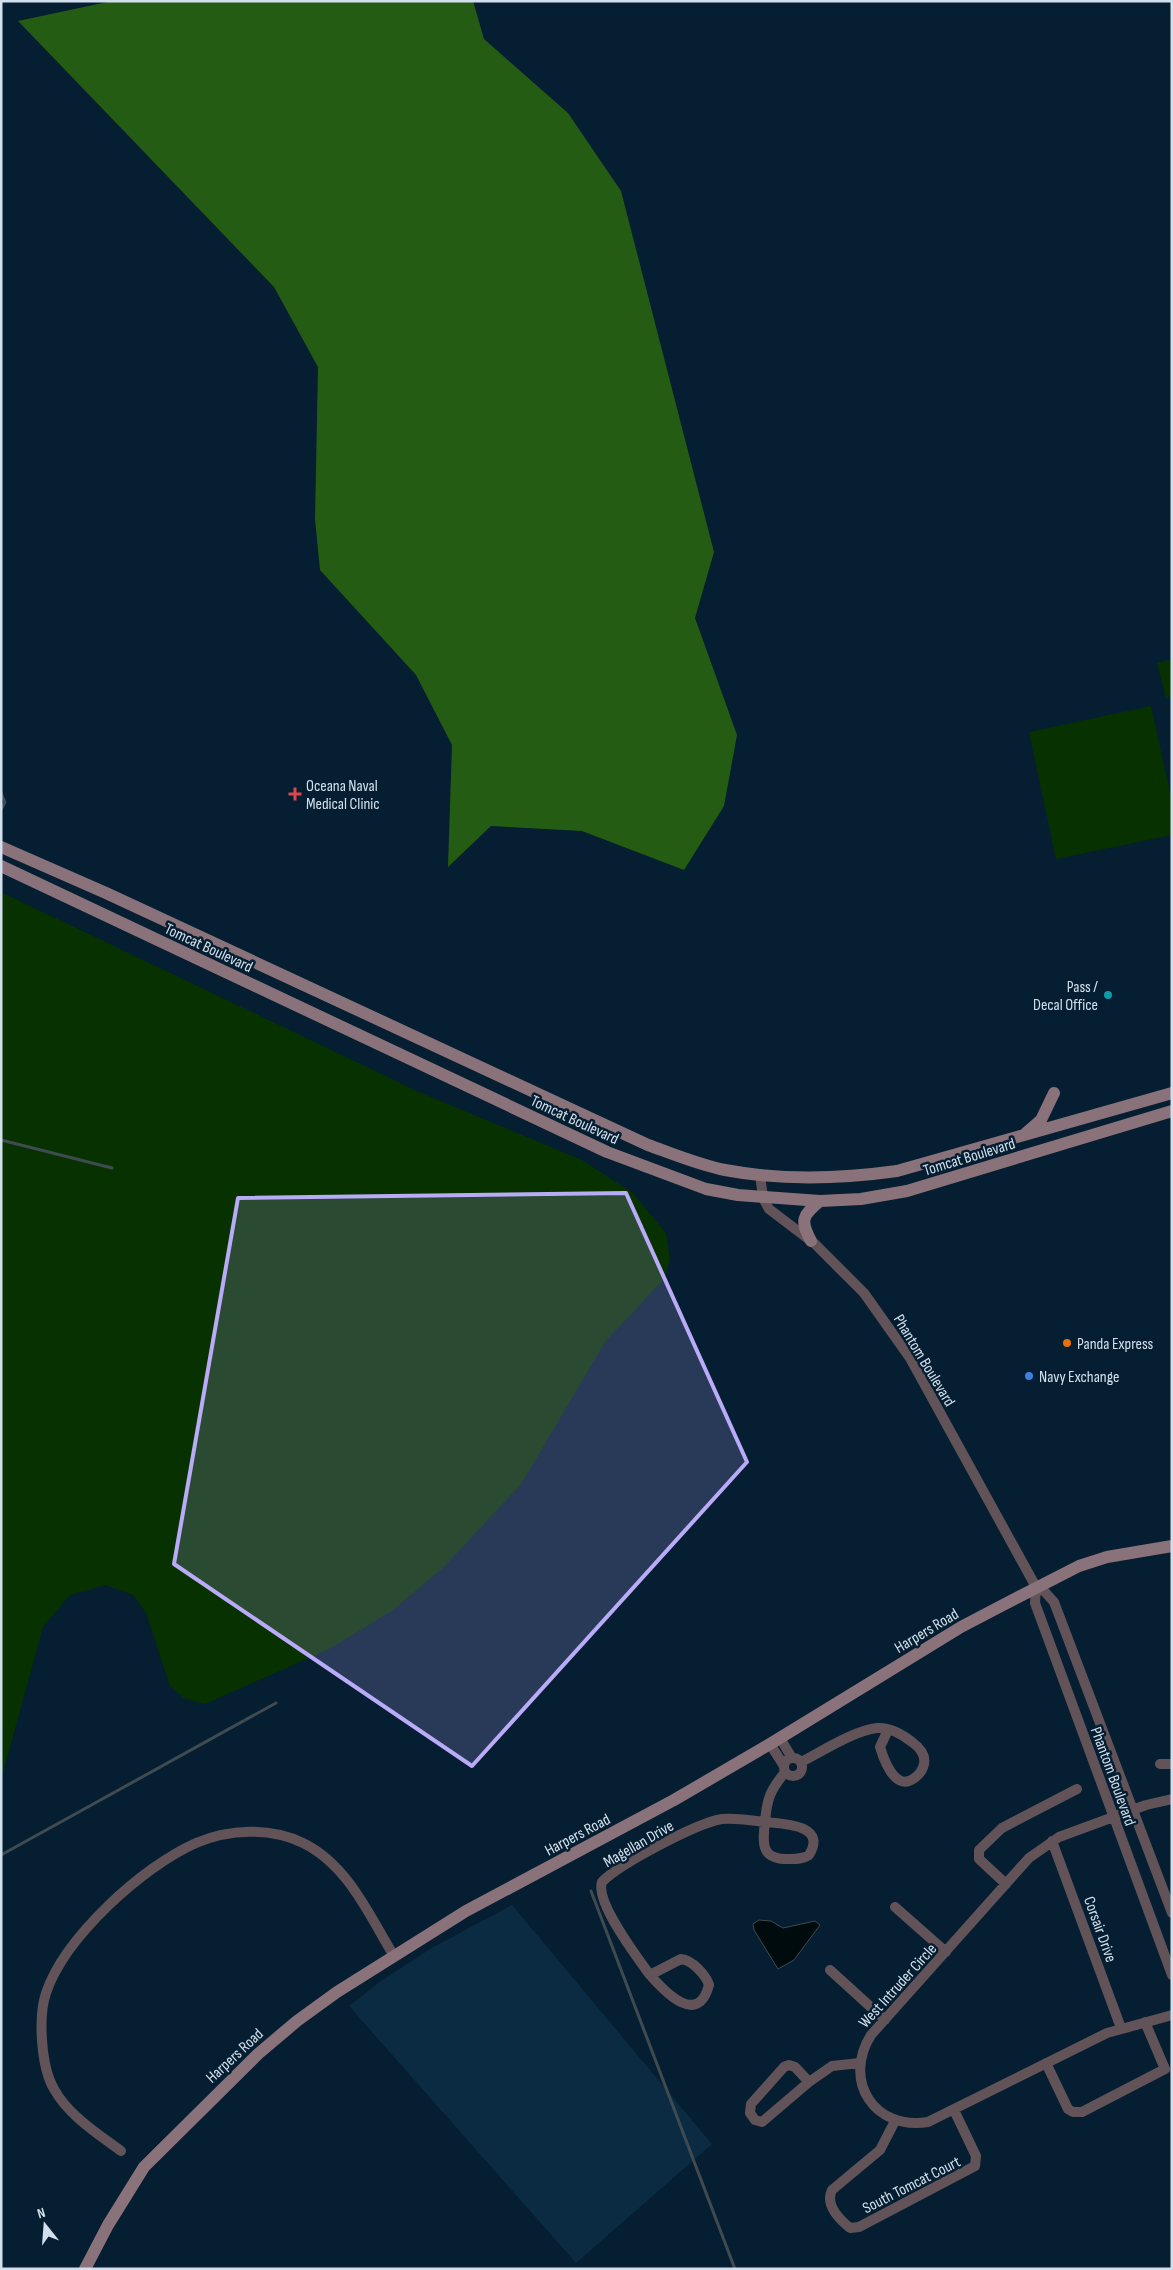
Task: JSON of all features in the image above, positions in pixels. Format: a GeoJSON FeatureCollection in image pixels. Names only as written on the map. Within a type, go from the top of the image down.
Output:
{"type":"FeatureCollection","features":[{"type":"Feature","properties":{"kind":"main road","name":"Tomcat Boulevard"},"geometry":{"type":"LineString","coordinates":[[1,847],[648,1145],[724,1170],[807,1179],[854,1177],[897,1171],[1172,1093]]}},
{"type":"Feature","properties":{"kind":"main road","name":"Tomcat Boulevard"},"geometry":{"type":"LineString","coordinates":[[1,866],[607,1152],[706,1189],[762,1198],[820,1201],[861,1199],[907,1191],[1172,1111]]}},
{"type":"Feature","properties":{"kind":"main road"},"geometry":{"type":"LineString","coordinates":[[1022,1136],[1041,1120],[1054,1093]]}},
{"type":"Feature","properties":{"kind":"main road"},"geometry":{"type":"LineString","coordinates":[[811,1241],[804,1228],[803,1220],[806,1212],[820,1201]]}},
{"type":"Feature","properties":{"kind":"main road","name":"Harpers Road"},"geometry":{"type":"LineString","coordinates":[[86,2269],[108,2225],[144,2167],[172,2138],[258,2054],[297,2021],[394,1956],[466,1912],[588,1848],[775,1741],[961,1627],[1036,1587],[1079,1566],[1107,1557],[1172,1546]]}},
{"type":"Feature","properties":{"kind":"street"},"geometry":{"type":"LineString","coordinates":[[760,1174],[762,1198]]}},
{"type":"Feature","properties":{"kind":"street","name":"Phantom Boulevard"},"geometry":{"type":"LineString","coordinates":[[762,1198],[769,1209],[811,1241],[864,1292],[910,1358],[1036,1587],[1045,1592],[1054,1602],[1172,1913]]}},
{"type":"Feature","properties":{"kind":"street","name":"Phantom Boulevard"},"geometry":{"type":"LineString","coordinates":[[1036,1587],[1035,1603],[1172,1975]]}},
{"type":"Feature","properties":{"kind":"street"},"geometry":{"type":"LineString","coordinates":[[765,1822],[801,1826],[807,1830],[812,1841],[809,1855],[800,1858],[778,1859],[766,1853],[764,1840],[765,1822],[767,1800],[771,1791],[784,1769],[786,1760],[796,1760],[869,1729],[879,1728],[888,1730],[902,1735],[915,1744],[924,1756],[922,1769],[914,1778],[903,1781],[898,1780],[886,1763],[880,1747],[888,1730]]}},
{"type":"Feature","properties":{"kind":"street"},"geometry":{"type":"LineString","coordinates":[[775,1741],[802,1768],[799,1774],[793,1776],[784,1769],[775,1741]]}},
{"type":"Feature","properties":{"kind":"street"},"geometry":{"type":"LineString","coordinates":[[1160,1764],[1172,1764]]}},
{"type":"Feature","properties":{"kind":"street"},"geometry":{"type":"LineString","coordinates":[[1006,1884],[979,1858],[979,1850],[1002,1828],[1077,1789]]}},
{"type":"Feature","properties":{"kind":"street","name":"West Intruder Circle"},"geometry":{"type":"LineString","coordinates":[[895,2121],[883,2114],[867,2096],[860,2075],[860,2063],[866,2043],[885,2020],[1029,1858],[1052,1841],[1113,1817],[1159,1801],[1172,1799]]}},
{"type":"Feature","properties":{"kind":"street","name":"Magellan Drive"},"geometry":{"type":"LineString","coordinates":[[650,1975],[682,1959],[686,1960],[708,1980],[709,1985],[704,1997],[699,2002],[686,2005],[680,2003],[650,1975],[633,1952],[600,1894],[602,1882],[647,1852],[697,1826],[733,1819],[765,1822]]}},
{"type":"Feature","properties":{"kind":"street"},"geometry":{"type":"LineString","coordinates":[[121,2151],[72,2112],[54,2089],[47,2069],[42,2036],[42,2010],[46,1992],[56,1972],[85,1929],[114,1898],[153,1869],[196,1844],[220,1836],[246,1832],[270,1833],[291,1838],[322,1855],[346,1877],[394,1956]]}},
{"type":"Feature","properties":{"kind":"street","name":"Corsair Drive"},"geometry":{"type":"LineString","coordinates":[[1052,1841],[1121,2028]]}},
{"type":"Feature","properties":{"kind":"street"},"geometry":{"type":"LineString","coordinates":[[895,1907],[946,1952]]}},
{"type":"Feature","properties":{"kind":"street"},"geometry":{"type":"LineString","coordinates":[[830,1970],[885,2020]]}},
{"type":"Feature","properties":{"kind":"street"},"geometry":{"type":"LineString","coordinates":[[895,2121],[917,2124],[928,2122],[1107,2032],[1172,2015]]}},
{"type":"Feature","properties":{"kind":"street"},"geometry":{"type":"LineString","coordinates":[[1046,2063],[1068,2109],[1073,2112],[1082,2112],[1165,2069],[1145,2022]]}},
{"type":"Feature","properties":{"kind":"street"},"geometry":{"type":"LineString","coordinates":[[809,2082],[795,2067],[784,2067],[751,2104],[750,2113],[755,2120],[762,2122],[809,2082],[832,2066],[860,2063]]}},
{"type":"Feature","properties":{"kind":"street","name":"South Tomcat Court"},"geometry":{"type":"LineString","coordinates":[[895,2121],[880,2150],[832,2190],[830,2195],[831,2206],[850,2228],[859,2227],[975,2166],[976,2156],[954,2110]]}},
{"type":"Feature","properties":{"kind":"highlighted area"},"geometry":{"type":"Polygon","coordinates":[[[626,1193],[747,1462],[472,1766],[174,1564],[238,1198],[626,1193]]]}},
{"type":"Feature","properties":{"kind":"shaded area"},"geometry":{"type":"Polygon","coordinates":[[[512,1905],[712,2144],[576,2263],[349,2006],[378,1983],[430,1949],[512,1905]]]}},
{"type":"Feature","properties":{"kind":"shaded area"},"geometry":{"type":"Polygon","coordinates":[[[759,1920],[771,1921],[783,1928],[815,1921],[820,1925],[794,1960],[778,1969],[754,1930],[753,1924],[759,1920]]]}},
{"type":"Feature","properties":{"kind":"green space"},"geometry":{"type":"Polygon","coordinates":[[[112,1],[473,1],[484,39],[568,113],[621,191],[714,552],[695,618],[737,735],[724,806],[684,870],[582,831],[491,826],[448,867],[452,745],[416,675],[320,570],[315,519],[318,367],[274,287],[18,21],[112,1]]]}},
{"type":"Feature","properties":{"kind":"green space"},"geometry":{"type":"Polygon","coordinates":[[[1172,659],[1172,696],[1166,698],[1157,663],[1172,659]]]}},
{"type":"Feature","properties":{"kind":"green space"},"geometry":{"type":"Polygon","coordinates":[[[1151,706],[1172,802],[1172,835],[1056,859],[1029,732],[1151,706]]]}},
{"type":"Feature","properties":{"kind":"green space"},"geometry":{"type":"Polygon","coordinates":[[[1,892],[417,1091],[582,1160],[633,1193],[666,1233],[670,1260],[664,1279],[605,1342],[522,1483],[444,1567],[393,1610],[331,1648],[205,1704],[185,1699],[170,1686],[146,1613],[133,1595],[106,1585],[70,1595],[43,1627],[1,1780],[1,892]]]}},
{"type":"Feature","properties":{"kind":"waterway"},"geometry":{"type":"LineString","coordinates":[[1,793],[5,802],[1,810]]}},
{"type":"Feature","properties":{"kind":"waterway"},"geometry":{"type":"LineString","coordinates":[[1,1140],[112,1168]]}},
{"type":"Feature","properties":{"kind":"waterway"},"geometry":{"type":"LineString","coordinates":[[1,1855],[276,1703]]}},
{"type":"Feature","properties":{"kind":"waterway"},"geometry":{"type":"LineString","coordinates":[[591,1891],[735,2269]]}},
{"type":"Feature","properties":{"kind":"place","name":"Oceana Naval Medical Clinic"},"geometry":{"type":"Point","coordinates":[295,794]}},
{"type":"Feature","properties":{"kind":"place","name":"Pass / Decal Office"},"geometry":{"type":"Point","coordinates":[1108,995]}},
{"type":"Feature","properties":{"kind":"place","name":"Panda Express"},"geometry":{"type":"Point","coordinates":[1067,1343]}},
{"type":"Feature","properties":{"kind":"place","name":"Navy Exchange"},"geometry":{"type":"Point","coordinates":[1029,1376]}}]}
